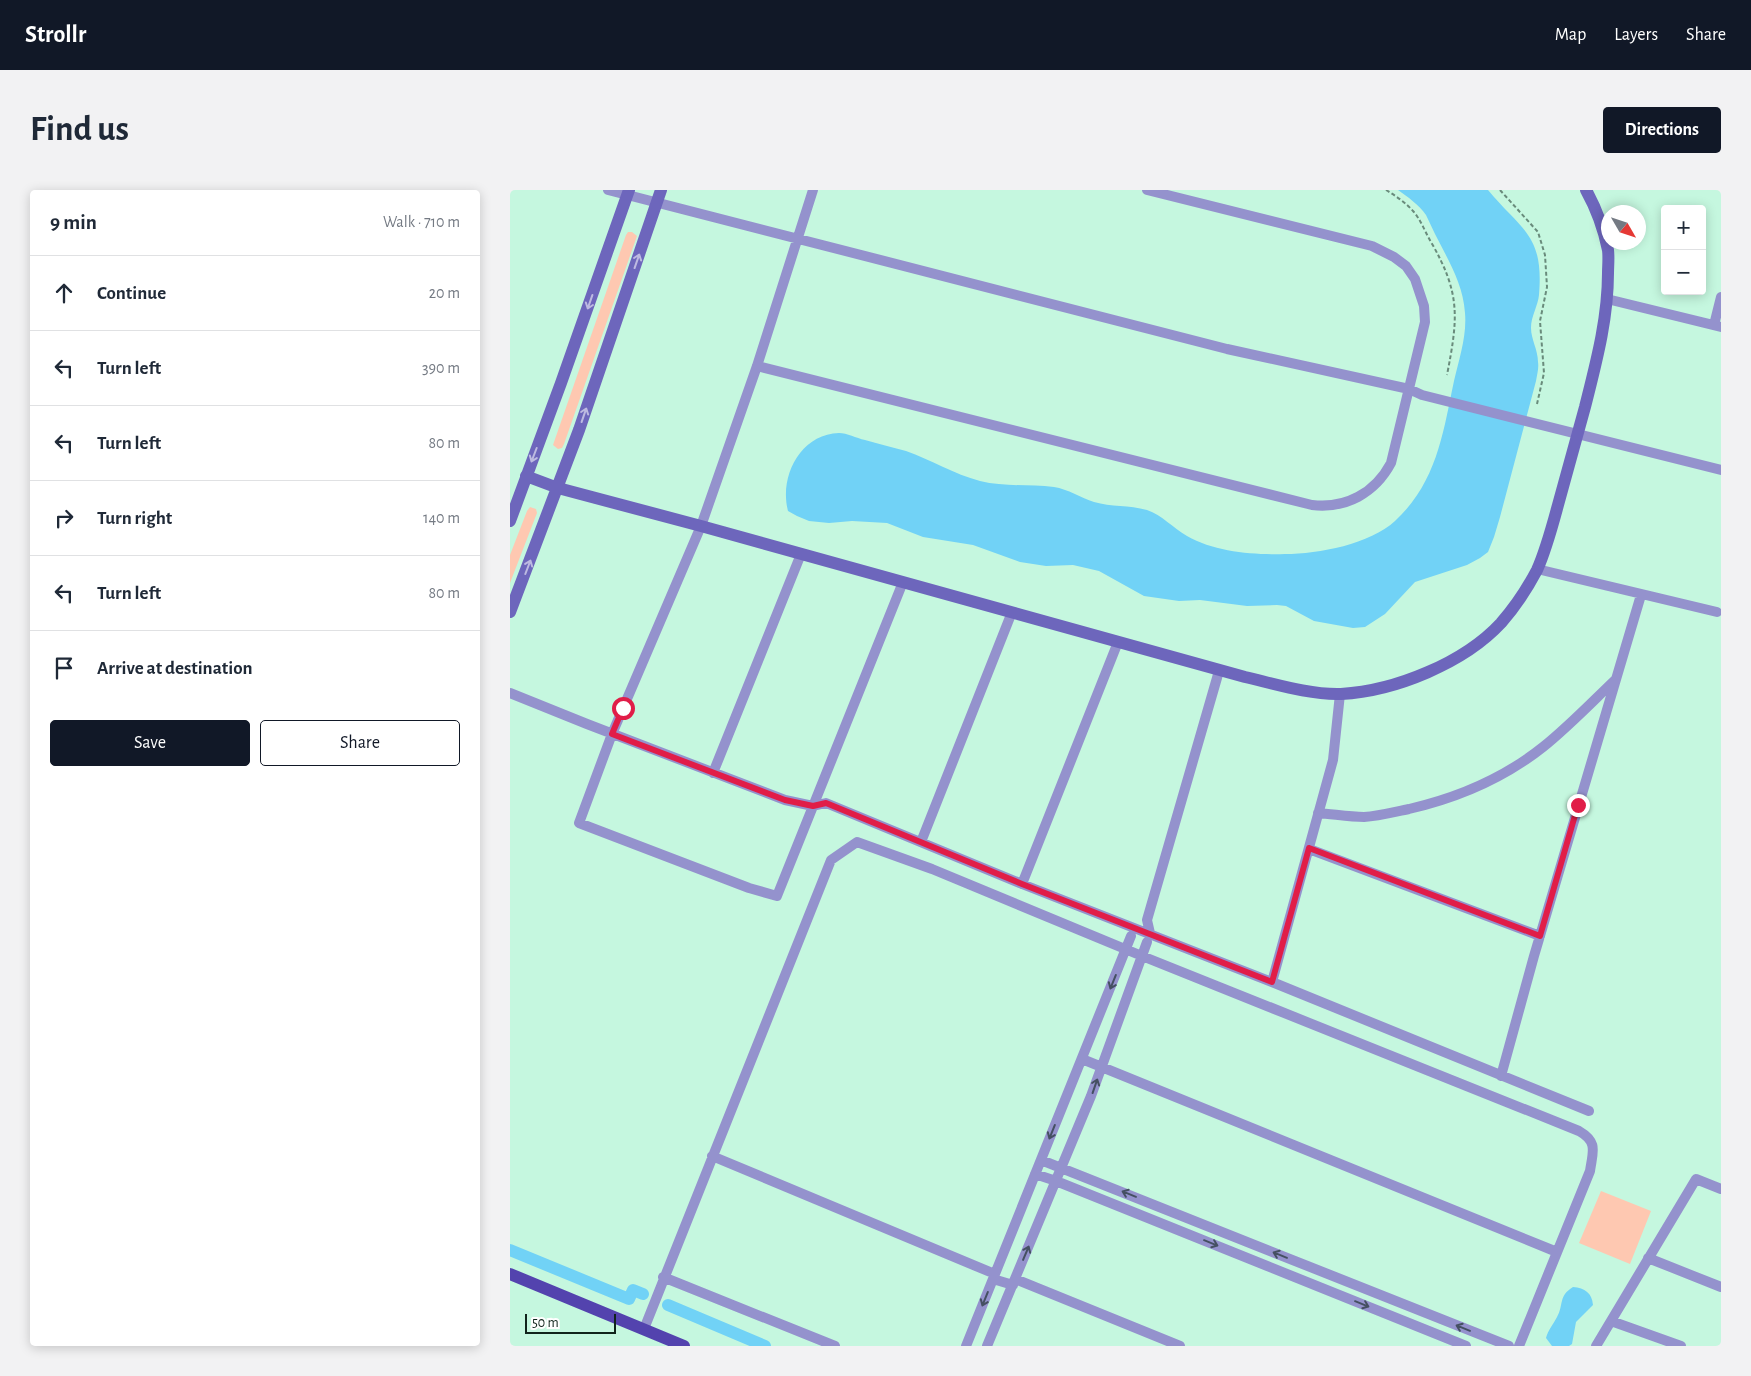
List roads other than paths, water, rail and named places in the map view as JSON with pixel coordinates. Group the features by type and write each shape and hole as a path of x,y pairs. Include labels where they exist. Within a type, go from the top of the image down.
{"main road":[{"path":"510,1274 684,1346"}],"street":[{"path":"608,190 659,196 717,219 798,238 1227,349 1409,389 1422,395 1721,470"},
{"path":"813,190 702,526 612,734 579,823 749,888 776,896 903,582"},
{"path":"756,366 1302,502 1323,506 1343,504 1361,496 1386,473 1394,450 1425,322 1424,306 1415,279 1400,261 1372,246 1147,190"},
{"path":"526,476 558,488 702,526 1219,671 1318,692 1340,694 1369,691 1418,676 1472,647 1500,624 1514,608 1537,569 1578,434 1601,341 1607,299 1608,251 1594,205 1586,190"},
{"path":"510,521 561,384 628,192"},
{"path":"510,612 558,488 659,196"},
{"path":"1607,299 1718,326 1721,297"},
{"path":"713,773 801,554"},
{"path":"1537,569 1717,612"},
{"path":"1501,1076 1540,936 1641,594"},
{"path":"921,842 1012,612"},
{"path":"1022,884 1118,642"},
{"path":"987,1346 1101,1068 1149,938 1147,920 1219,671"},
{"path":"1318,813 1364,817 1382,814 1433,803 1484,784 1527,759 1543,747 1616,679"},
{"path":"510,693 785,800 813,806 826,803 1133,932 1272,982 1589,1111"},
{"path":"1272,982 1333,760 1340,694"},
{"path":"644,1329 663,1277 831,860 857,842 932,869 1588,1136 1593,1143 1590,1171 1519,1346"},
{"path":"1309,848 1540,936"},
{"path":"966,1346 1133,932 1147,920"},
{"path":"1082,1059 1557,1252"},
{"path":"712,1156 994,1276 1180,1346"},
{"path":"1041,1160 1509,1346"},
{"path":"1035,1174 1466,1346"},
{"path":"1596,1346 1696,1179 1721,1189"},
{"path":"1185,1233 1191,1219"},
{"path":"1648,1258 1721,1287"},
{"path":"1293,1276 1298,1262"},
{"path":"663,1277 835,1346"},
{"path":"1404,1321 1409,1306"},
{"path":"1611,1321 1681,1346"}],"water":[{"path":"1398,190 1488,190 1528,235 1538,259 1540,275 1539,295 1531,328 1538,358 1538,369 1500,517 1488,552 1467,565 1415,582 1385,614 1365,627 1353,628 1314,621 1286,606 1247,606 1200,600 1179,601 1144,596 1099,571 1073,565 1046,566 1020,562 973,545 923,537 887,523 809,521 788,511 786,498 790,472 803,449 825,435 839,433 906,451 961,475 980,481 998,484 1054,487 1094,502 1147,510 1158,515 1187,536 1222,549 1260,554 1298,554 1328,550 1372,536 1395,521 1409,506 1429,473 1442,438 1465,330 1464,302 1450,263 1426,215"},
{"path":"1573,1287 1587,1292 1591,1297 1593,1305 1576,1322 1572,1344 1569,1346 1552,1346 1546,1338 1547,1335 1559,1313 1563,1297"}],"waterway":[{"path":"510,1250 629,1299 633,1290 643,1294"},
{"path":"668,1305 765,1346"}]}
